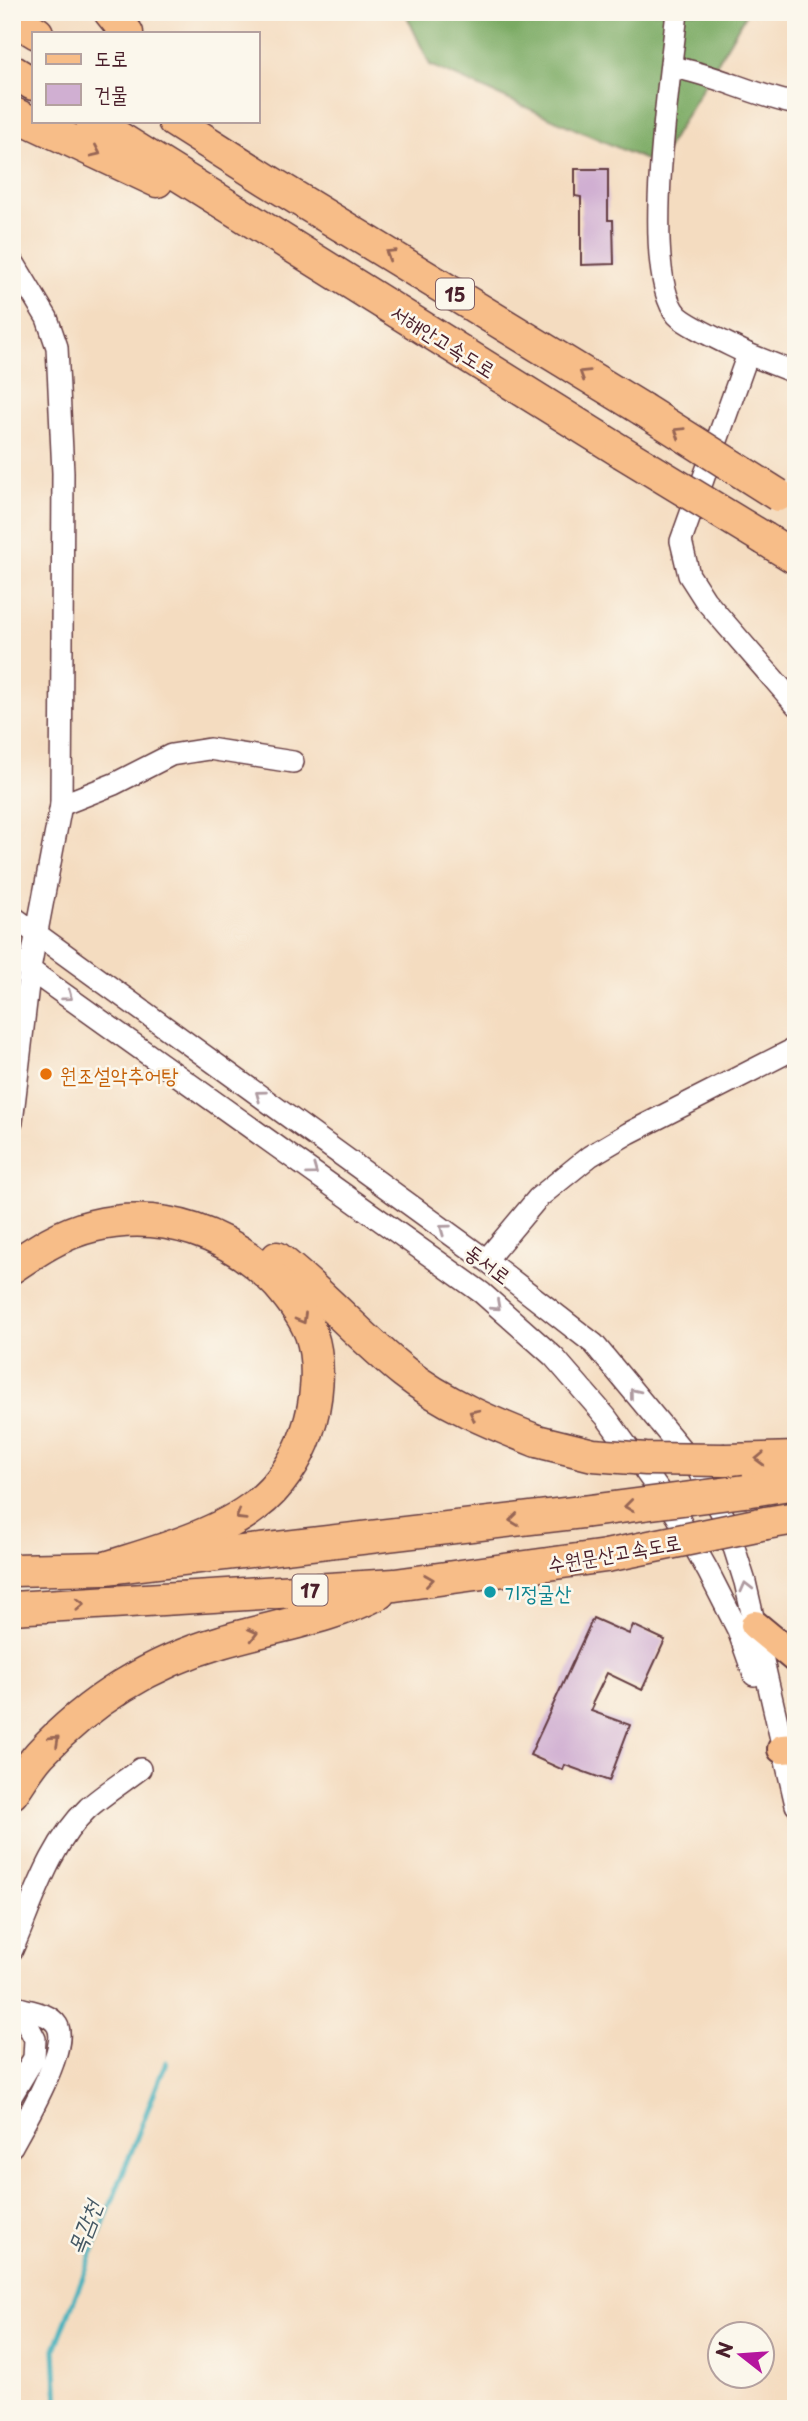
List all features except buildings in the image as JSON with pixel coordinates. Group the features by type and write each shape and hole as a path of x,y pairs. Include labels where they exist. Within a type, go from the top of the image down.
{"highway":[{"path":"110,12 126,32"},
{"path":"12,18 35,32"},
{"path":"12,71 32,83"},
{"path":"12,113 285,241"},
{"name":"서해안고속도로","path":"95,122 796,558"},
{"name":"15","path":"176,122 787,500"},
{"path":"211,122 267,180"},
{"path":"12,1245 46,1225 74,1214 124,1204 169,1206 212,1219 261,1246 285,1264 404,1373 429,1390 496,1425 537,1441 593,1455 646,1459 796,1458"},
{"path":"12,1267 38,1249 90,1227 140,1220 172,1224 216,1238 258,1264 290,1297 311,1334 318,1378 313,1416 301,1450 276,1485 258,1504 236,1519 106,1568"},
{"name":"수원문산고속도로","path":"12,1570 106,1568 582,1512 796,1483"},
{"name":"수원문산고속도로","path":"12,1608 395,1585 606,1556 781,1520"},
{"path":"12,1793 39,1755 98,1700 160,1665 219,1642 309,1621 355,1605 395,1585"}],"main road":[{"path":"755,1625 796,1660"}],"street":[{"path":"677,12 657,211 659,251 667,296 678,316 748,354 796,373"},
{"path":"672,67 687,69 766,98 796,104"},
{"path":"12,261 47,318 57,348 63,473 61,805 38,934 21,962 12,1122"},
{"path":"748,354 681,541 689,575 705,600 796,705"},
{"path":"61,805 114,784 171,755 209,748 293,762"},
{"name":"동서로","path":"12,916 486,1260 594,1344 697,1468 725,1519 745,1583 789,1749 796,1805"},
{"name":"동서로","path":"21,962 482,1293 554,1357 607,1417 677,1516 738,1630 789,1749"},
{"path":"486,1260 538,1198 590,1156 629,1133 796,1048"},
{"path":"12,1951 51,1860 65,1837 88,1808 140,1769"},
{"path":"12,2095 34,2058 35,2039 16,2007"},
{"path":"12,2146 52,2067 61,2039 57,2025 48,2017 16,2007"}],"green space":[{"path":"405,12 747,12 657,165 430,65"}],"waterway":[{"name":"목감천","path":"58,2409 55,2349 166,2062"}],"place":[{"name":"원조설악추어탕","path":"46,1074"},
{"name":"기정굴산","path":"490,1592"}]}
